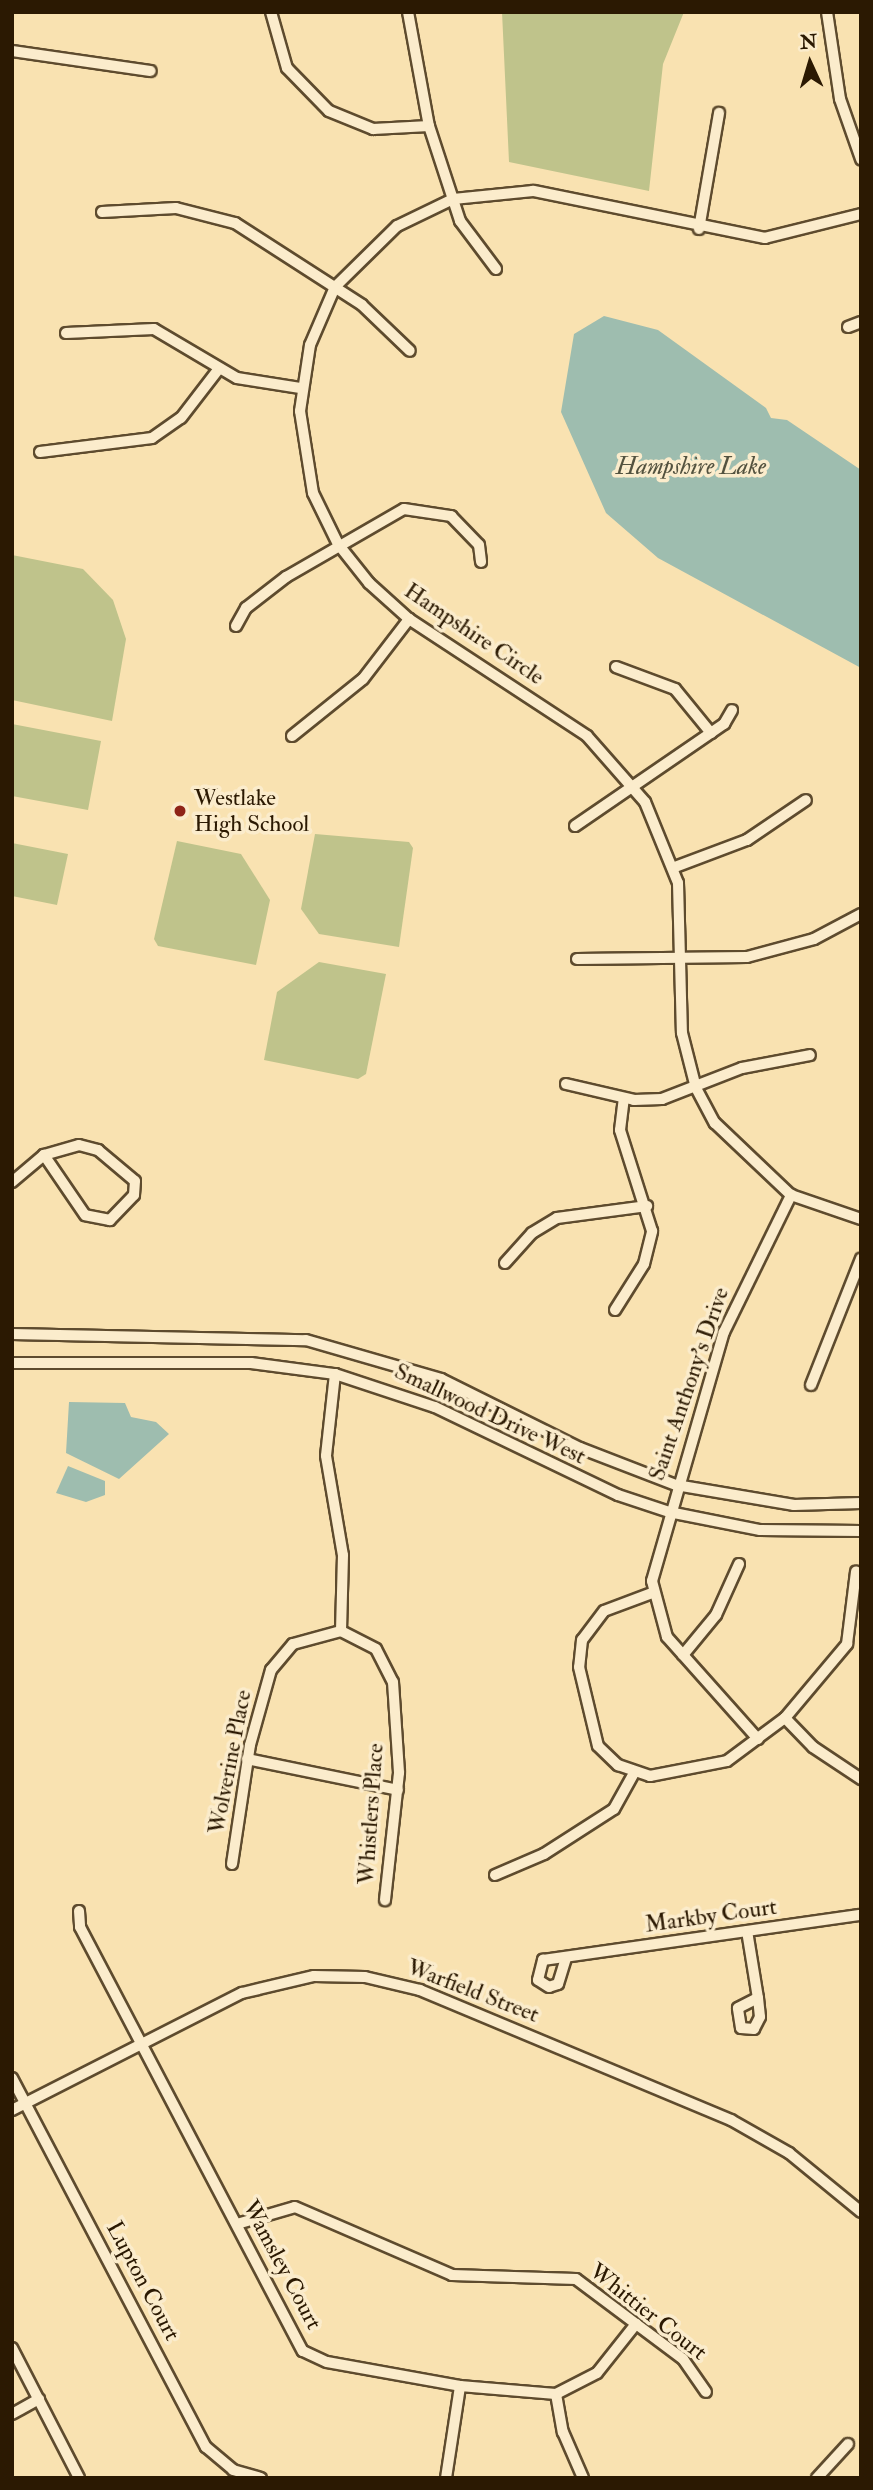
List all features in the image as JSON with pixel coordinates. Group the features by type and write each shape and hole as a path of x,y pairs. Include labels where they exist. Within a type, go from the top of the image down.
{"street":[{"path":"271,12 287,68 329,111 373,129 429,126"},
{"path":"408,12 429,126 453,199 465,234 496,269"},
{"path":"827,12 840,99 861,159"},
{"path":"12,51 151,71"},
{"path":"699,229 719,113"},
{"name":"Hampshire Circle","path":"861,214 784,237 699,229 533,191 453,199 397,226 335,286 314,331 300,388 309,481 338,544 409,619 587,736 634,786 675,867 682,956 682,1032 696,1088 736,1149 791,1195 861,1219"},
{"path":"102,212 176,208 226,219 335,286 410,351"},
{"path":"848,327 861,322"},
{"path":"66,333 166,332 218,370 254,384 300,388"},
{"path":"40,452 152,438 181,418 218,370"},
{"path":"236,625 258,598 338,544 391,513 429,508 459,523 479,545 481,562"},
{"path":"292,736 363,679 409,619"},
{"path":"616,667 675,689 711,733"},
{"path":"575,827 711,733 732,710"},
{"path":"675,867 747,840 806,800"},
{"path":"577,959 769,953 814,939 861,914"},
{"path":"566,1084 624,1098 662,1099 742,1068 810,1055"},
{"path":"615,1310 648,1254 647,1206 620,1130 624,1098"},
{"path":"12,1182 44,1155 71,1145 93,1147 132,1177 134,1195 110,1220 89,1218 44,1155"},
{"name":"Saint Anthony's Drive","path":"652,1593 668,1512 724,1332 791,1195"},
{"path":"505,1263 532,1233 557,1217 647,1206"},
{"path":"811,1385 861,1259"},
{"name":"Smallwood Drive West","path":"12,1334 265,1337 341,1347 441,1379 592,1453 676,1485 784,1504 861,1503"},
{"name":"Smallwood Drive West","path":"12,1363 251,1363 335,1374 435,1407 605,1489 668,1512 760,1530 861,1531"},
{"path":"335,1374 326,1456 343,1555 341,1631"},
{"path":"683,1655 716,1615 739,1563"},
{"path":"758,1739 683,1655 661,1626 652,1593 604,1611 586,1633 580,1655 598,1746 635,1773 714,1766 758,1739 786,1718 848,1644 856,1572"},
{"name":"Wolverine Place","path":"232,1864 247,1759 280,1654 310,1636 341,1631"},
{"name":"Whistlers Place","path":"341,1631 376,1649 389,1672 398,1790 385,1900"},
{"path":"786,1718 813,1747 861,1779"},
{"path":"247,1759 398,1790"},
{"path":"495,1875 544,1854 614,1809 635,1773"},
{"name":"Wamsley Court","path":"79,1911 80,1927 303,2351 327,2362 460,2386 555,2394"},
{"path":"860,1915 861,1923"},
{"name":"Markby Court","path":"566,1958 860,1915"},
{"path":"747,1931 758,1998"},
{"name":"Warfield Street","path":"12,2110 142,2042 268,1984 314,1976 392,1982 731,2120 789,2153 861,2212"},
{"name":"Lupton Court","path":"12,2078 206,2447 231,2469 261,2478"},
{"name":"Whittier Court","path":"237,2224 295,2207 315,2211 363,2240 452,2275 576,2279 684,2359 706,2392"},
{"path":"583,2478 555,2394 597,2373 636,2325"},
{"path":"12,2348 79,2478"},
{"path":"446,2478 460,2386"},
{"path":"12,2414 39,2399"},
{"path":"817,2478 848,2444"}],"green space":[{"path":"502,12 684,12 663,64 649,191 509,162"},
{"path":"12,555 83,569 113,600 126,639 112,721 12,700"},
{"path":"12,724 101,741 88,810 12,796"},
{"path":"315,834 409,842 413,848 399,947 319,934 301,909"},
{"path":"177,841 241,854 270,900 256,965 158,946 154,939"},
{"path":"12,843 68,854 57,905 12,896"},
{"path":"319,962 386,974 366,1074 358,1079 264,1060 277,992"}],"water":[{"name":"Hampshire Lake","path":"604,316 658,330 766,408 771,418 787,420 861,470 861,668 658,558 606,513 561,412 574,334"},
{"path":"69,1402 125,1403 131,1417 156,1422 169,1434 119,1479 66,1453"},
{"path":"68,1466 105,1481 105,1495 86,1502 56,1493"}],"place":[{"name":"Westlake High School","path":"180,811"}]}
